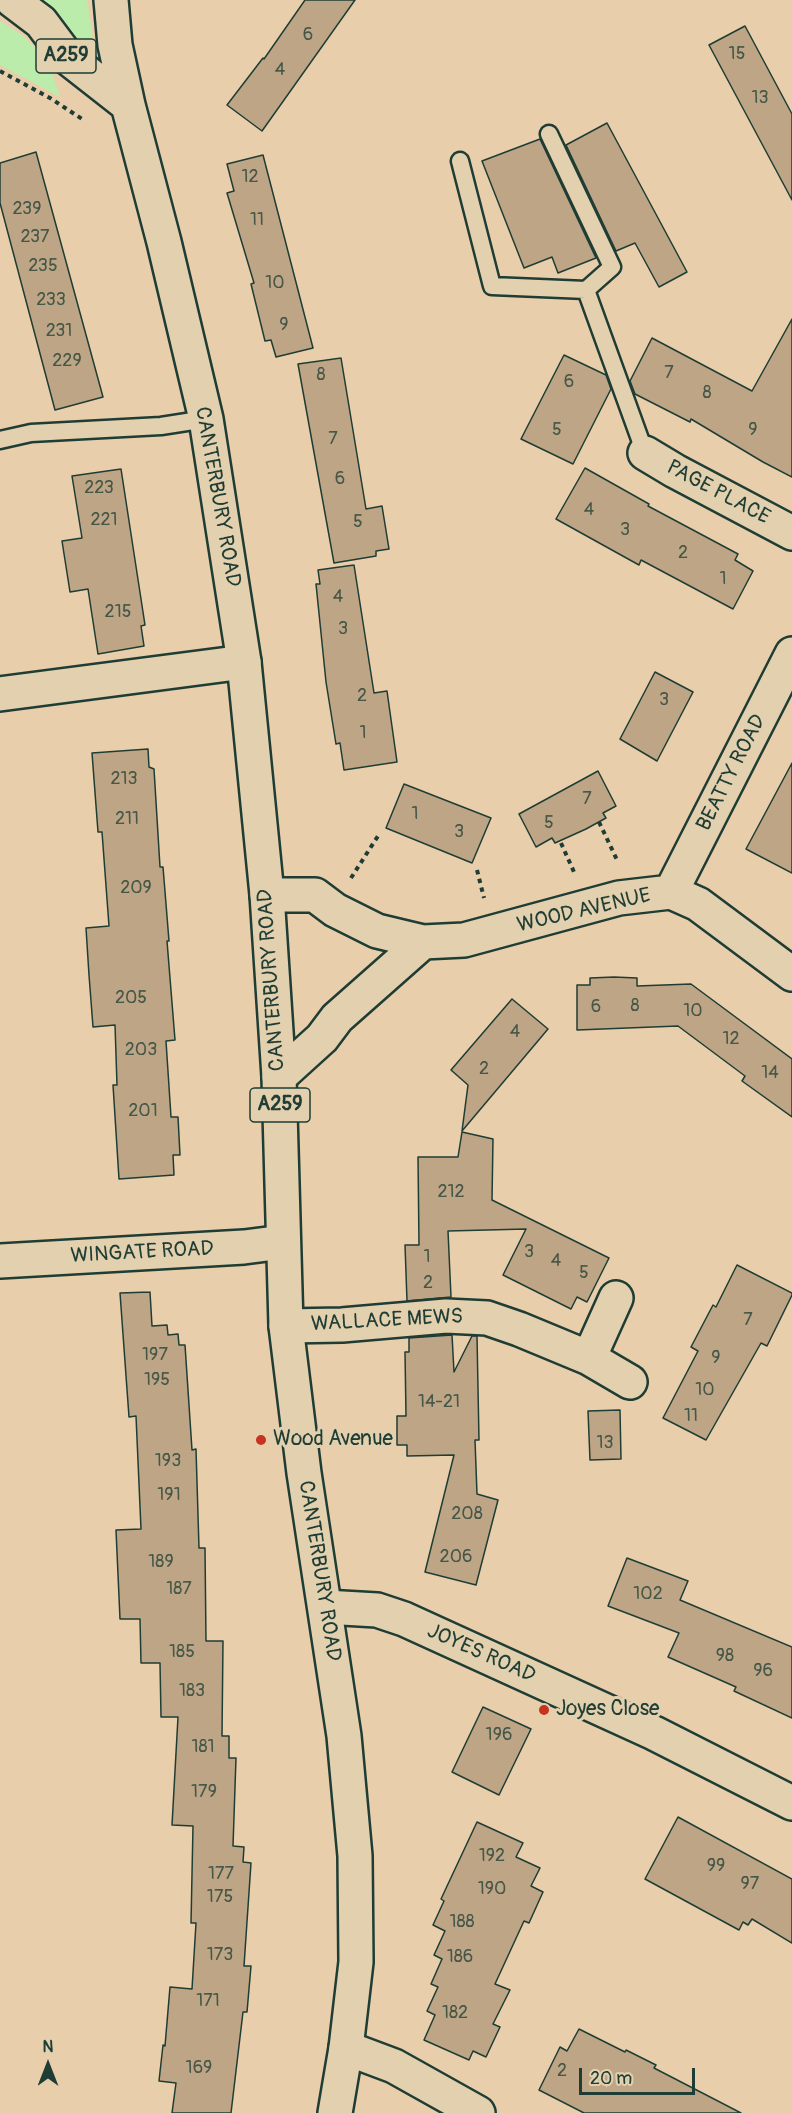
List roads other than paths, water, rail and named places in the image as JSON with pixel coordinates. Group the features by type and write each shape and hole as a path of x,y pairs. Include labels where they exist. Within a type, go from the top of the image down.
{"main road":[{"name":"A259","path":"12,0 41,22 68,58 128,105"},
{"name":"CANTERBURY ROAD","path":"111,0 115,45 128,105 164,242 206,419 244,662 267,896 279,1077 286,1326 303,1473 344,1736 355,1856 356,1962 346,2048 335,2113"},
{"name":"PAGE PLACE","path":"645,453 792,533"},
{"name":"BEATTY ROAD","path":"671,892 792,654"},
{"path":"0,694 244,662"},
{"name":"WOOD AVENUE","path":"267,896 315,895 335,910 377,931 423,942 464,940 619,898 671,892 698,904 792,974"},
{"path":"279,1077 322,1038 337,1018 423,942"},
{"name":"WINGATE ROAD","path":"0,1261 244,1247 283,1242"},
{"path":"589,1358 616,1298"},
{"name":"WALLACE MEWS","path":"286,1326 446,1316 487,1318 589,1358 630,1382"},
{"name":"JOYES ROAD","path":"325,1607 377,1610 404,1619 654,1733 792,1803"},
{"path":"346,2048 394,2066 478,2113"}],"lane":[{"path":"459,161 492,286 586,290 612,267 549,134"},
{"path":"586,290 645,453"},
{"path":"0,440 31,434 161,426 206,419"}],"place":[{"name":"Wood Avenue","path":"261,1440"},
{"name":"Joyes Close","path":"544,1710"}]}
